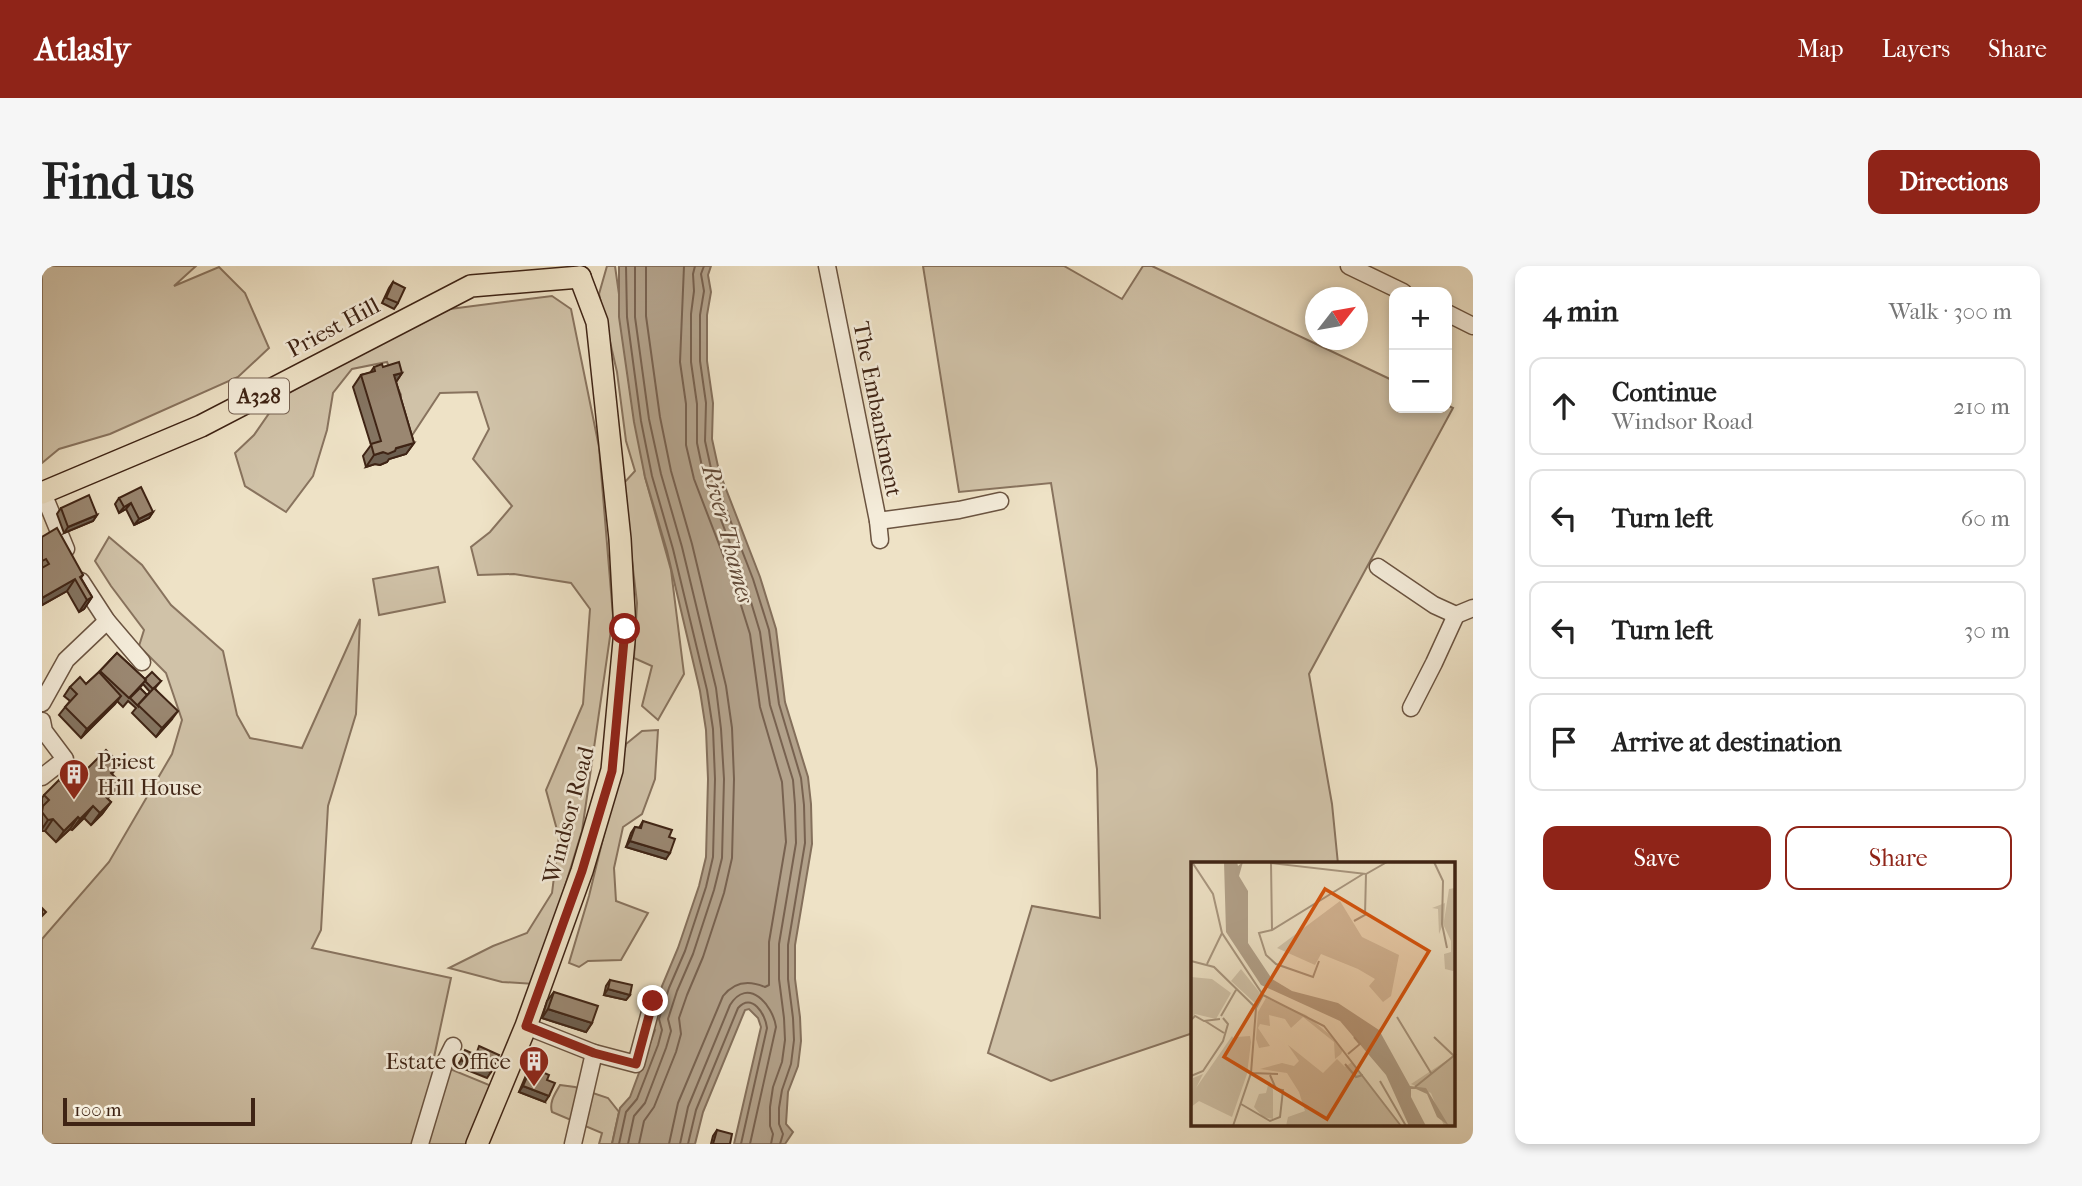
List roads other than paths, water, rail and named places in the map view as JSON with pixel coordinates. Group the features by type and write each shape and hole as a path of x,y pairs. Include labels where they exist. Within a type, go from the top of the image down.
{"main road":[{"name":"Priest Hill","path":"42,493 201,426 470,276 583,271"},
{"name":"Windsor Road","path":"477,1144 526,1026 582,871 612,771 625,629 615,486 597,322 583,271"}],"street":[{"name":"The Embankment","path":"827,266 878,521 959,510 1000,501"},
{"path":"1349,266 1393,287"},
{"path":"1452,316 1473,326"},
{"path":"42,493 76,573 107,621 142,662"},
{"path":"878,521 880,540"},
{"path":"1378,567 1434,605 1456,615"},
{"path":"1411,708 1456,615 1473,608"},
{"path":"42,703 66,660 107,621"},
{"path":"42,721 44,731 65,759 42,777"},
{"path":"526,1026 594,1053 636,1064 653,1001"},
{"path":"420,1144 444,1064 453,1046"},
{"path":"573,1144 594,1053"}],"water":[{"name":"River Thames","path":"619,266 711,266 708,275 711,292 707,315 707,361 713,403 712,439 719,471 760,577 776,629 785,702 808,777 812,844 795,945 795,979 801,1041 798,1066 788,1092 786,1124 793,1132 785,1144 734,1144 761,1027 758,1018 749,1009 745,1010 703,1112 695,1144 612,1144 620,1108 630,1097 655,1030 651,1026 662,986 699,886 706,857 708,779 706,730 700,691 667,551 645,477 634,422 619,317"}],"place":[{"name":"Priest Hill House","path":"74,801"},
{"name":"Estate Office","path":"534,1088"}]}
